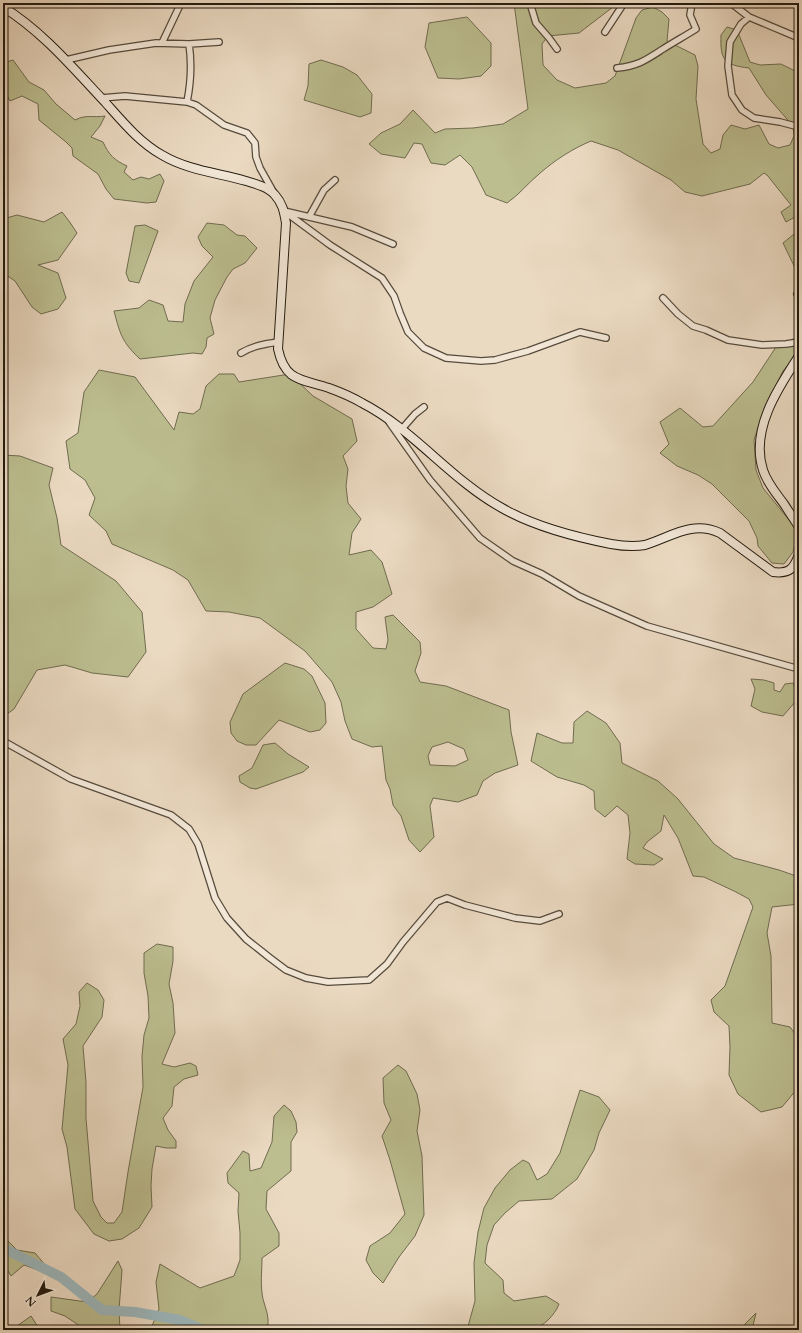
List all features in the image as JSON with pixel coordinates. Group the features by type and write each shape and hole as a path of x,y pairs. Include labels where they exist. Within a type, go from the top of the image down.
{"main road":[{"path":"3,7 41,36 150,148 164,157 182,164 262,186 275,195 283,207 286,223 278,342 280,360 290,374 296,378 329,388 362,402 384,415 453,474 502,508 554,530 612,544 631,546 644,545 666,536 687,530 698,528 711,529 720,533 772,572 783,573 789,570 795,564 799,554"},
{"path":"799,356 772,401 766,416 759,452 762,470 770,486 799,527"}],"street":[{"path":"162,43 181,3"},
{"path":"530,3 536,23 556,49"},
{"path":"604,32 624,3"},
{"path":"617,68 646,61 664,48 696,29 690,15 692,3"},
{"path":"731,3 749,17 799,38"},
{"path":"749,17 741,24 730,42 728,66 732,95 742,110 754,118 799,127"},
{"path":"66,60 109,50 162,43 189,44 219,42"},
{"path":"187,102 191,82 191,58 189,44"},
{"path":"101,98 124,96 187,102 196,105 224,125 247,133 255,143 256,157 260,168 275,195"},
{"path":"309,217 324,190 335,180"},
{"path":"284,211 352,227 393,244"},
{"path":"284,211 330,245 382,278 394,296 408,332 424,348 446,358 481,361 495,360 580,332 606,338"},
{"path":"663,298 678,314 693,326 728,340 762,345 799,342"},
{"path":"241,353 251,347 278,342"},
{"path":"401,430 415,414 424,407"},
{"path":"384,415 430,480 480,538 513,561 542,574 579,596 647,626 799,669"},
{"path":"3,741 71,779 171,815 189,829 198,844 215,898 227,918 246,939 270,958 286,970 306,978 328,982 369,980 387,964 403,942 437,902 447,898 465,905 515,918 540,921 559,914"}],"green space":[{"path":"514,3 616,3 613,7 579,33 548,36 542,44 543,65 557,80 575,88 606,83 615,76 636,18 642,10 653,7 662,12 669,19 667,41 695,55 698,66 696,99 703,144 711,153 720,149 723,135 731,125 745,129 759,125 769,144 778,148 790,145 794,136 793,126 766,95 749,68 734,65 725,60 721,50 721,35 727,27 737,30 750,62 760,65 781,64 799,73 799,222 795,217 786,222 781,212 791,205 764,173 750,184 702,196 685,192 671,180 618,150 591,141 570,151 551,164 507,203 486,195 472,167 460,155 445,165 431,163 422,144 414,143 405,158 381,154 369,144 381,133 400,124 413,110 435,133 445,129 473,128 503,124 528,109"},
{"path":"467,17 491,43 491,66 481,76 459,79 438,78 425,47 429,23"},
{"path":"13,60 29,82 44,90 56,104 75,120 86,117 105,116 100,126 91,137 103,142 112,157 127,166 124,172 133,180 141,177 149,179 160,174 164,181 156,202 147,203 114,199 106,189 98,174 73,156 72,148 39,120 38,104 22,96 10,101 3,88 3,63"},
{"path":"321,60 343,67 357,75 372,94 371,113 360,117 304,100 308,86 309,64"},
{"path":"62,212 77,233 58,260 38,265 58,273 66,298 58,309 41,314 32,307 15,281 3,273 3,219 17,215 44,222"},
{"path":"207,223 224,225 237,235 245,236 257,248 245,263 233,269 215,300 210,318 214,334 207,338 206,347 202,354 193,353 140,359 129,348 122,337 114,311 139,308 149,300 163,305 168,321 183,322 185,304 194,281 213,257 202,246 198,237"},
{"path":"145,225 158,231 139,283 129,281 126,273 135,226"},
{"path":"799,230 799,276 783,243"},
{"path":"793,339 799,341 799,352 783,371 763,412 754,440 756,470 763,488 798,531 793,552 784,564 772,563 758,546 757,538 749,521 712,484 698,475 677,466 660,453 669,444 660,422 680,408 703,427 713,426 753,382 776,347"},
{"path":"99,370 135,377 174,430 179,412 193,414 200,409 206,386 219,374 234,374 239,382 290,374 313,396 352,419 357,441 343,456 348,469 346,486 348,503 361,519 352,533 349,555 371,550 382,562 392,594 373,607 356,612 356,629 373,648 386,649 388,640 385,617 393,615 420,642 421,653 415,671 420,682 446,686 509,710 511,732 518,765 495,773 483,781 477,795 458,802 433,798 430,806 434,837 420,852 409,840 401,816 393,805 390,789 386,780 382,746 372,747 352,739 345,721 341,702 332,682 305,651 260,618 229,612 206,611 188,580 173,570 112,544 106,531 89,515 95,498 85,480 70,469 66,441 78,433 84,392","holes":["448,742 464,749 468,760 455,766 430,765 428,756 432,747"]},
{"path":"3,455 20,456 53,468 49,485 57,518 61,545 116,581 142,612 146,652 128,677 92,673 65,665 37,670 14,709 3,717"},
{"path":"285,663 304,669 312,676 325,703 326,723 320,730 310,732 279,720 256,745 246,745 237,741 231,733 230,722 243,694"},
{"path":"751,679 764,680 774,683 774,690 780,692 785,684 793,683 796,701 783,716 762,712 751,706 755,689"},
{"path":"587,711 606,723 620,743 622,763 658,781 678,799 714,844 734,858 799,877 799,904 772,907 767,933 771,956 772,1023 790,1027 799,1039 799,1082 797,1089 782,1107 761,1112 738,1094 729,1075 729,1026 714,1012 711,1000 725,986 753,907 749,899 704,877 693,876 678,838 664,815 661,831 647,842 643,848 663,859 654,865 635,864 627,859 630,833 628,815 617,806 605,817 595,809 594,791 584,785 557,777 531,761 537,733 562,743 573,743 574,722"},
{"path":"275,743 288,754 309,767 303,772 256,789 250,788 240,782 239,776 252,768 263,745"},
{"path":"157,944 173,947 173,961 169,984 173,1003 175,1033 162,1064 174,1067 190,1063 196,1066 198,1075 184,1079 174,1087 172,1106 163,1118 168,1130 176,1141 176,1148 156,1146 152,1169 152,1207 139,1228 122,1239 109,1241 94,1234 75,1209 67,1147 62,1129 68,1065 63,1039 76,1024 80,1006 79,992 87,983 98,990 104,1000 102,1017 83,1046 86,1082 86,1118 93,1201 101,1217 107,1223 114,1223 122,1212 143,1087 142,1056 144,1035 149,1018 148,996 144,973 144,953"},
{"path":"398,1065 406,1071 417,1094 420,1110 417,1131 422,1156 424,1215 415,1236 399,1257 383,1283 373,1273 366,1260 370,1246 390,1233 405,1214 382,1136 391,1120 384,1103 383,1078"},
{"path":"580,1090 599,1097 610,1110 599,1133 594,1150 577,1179 552,1199 519,1201 505,1213 494,1225 487,1245 485,1263 503,1280 504,1293 514,1301 546,1296 559,1304 552,1316 540,1326 531,1330 467,1330 475,1301 474,1263 478,1232 484,1208 495,1188 510,1170 523,1160 529,1163 537,1180 547,1174 560,1153"},
{"path":"284,1105 291,1111 296,1122 297,1132 291,1142 291,1171 267,1191 266,1209 279,1233 279,1246 262,1258 261,1278 263,1299 268,1318 267,1330 144,1330 152,1326 159,1309 156,1282 160,1264 200,1288 234,1276 240,1260 238,1211 239,1193 228,1183 227,1173 243,1151 249,1154 250,1171 261,1168 272,1142 274,1116"},
{"path":"3,1236 17,1250 35,1253 46,1266 46,1271 24,1265 11,1276 3,1263"},
{"path":"118,1261 122,1270 119,1310 120,1330 86,1330 65,1316 51,1311 51,1297 87,1302 97,1294"},
{"path":"756,1313 752,1330 742,1330 745,1324"},
{"path":"31,1316 40,1330 14,1330 17,1326"}],"waterway":[{"path":"3,1248 61,1277 102,1310 135,1312 180,1320 204,1330"}]}
